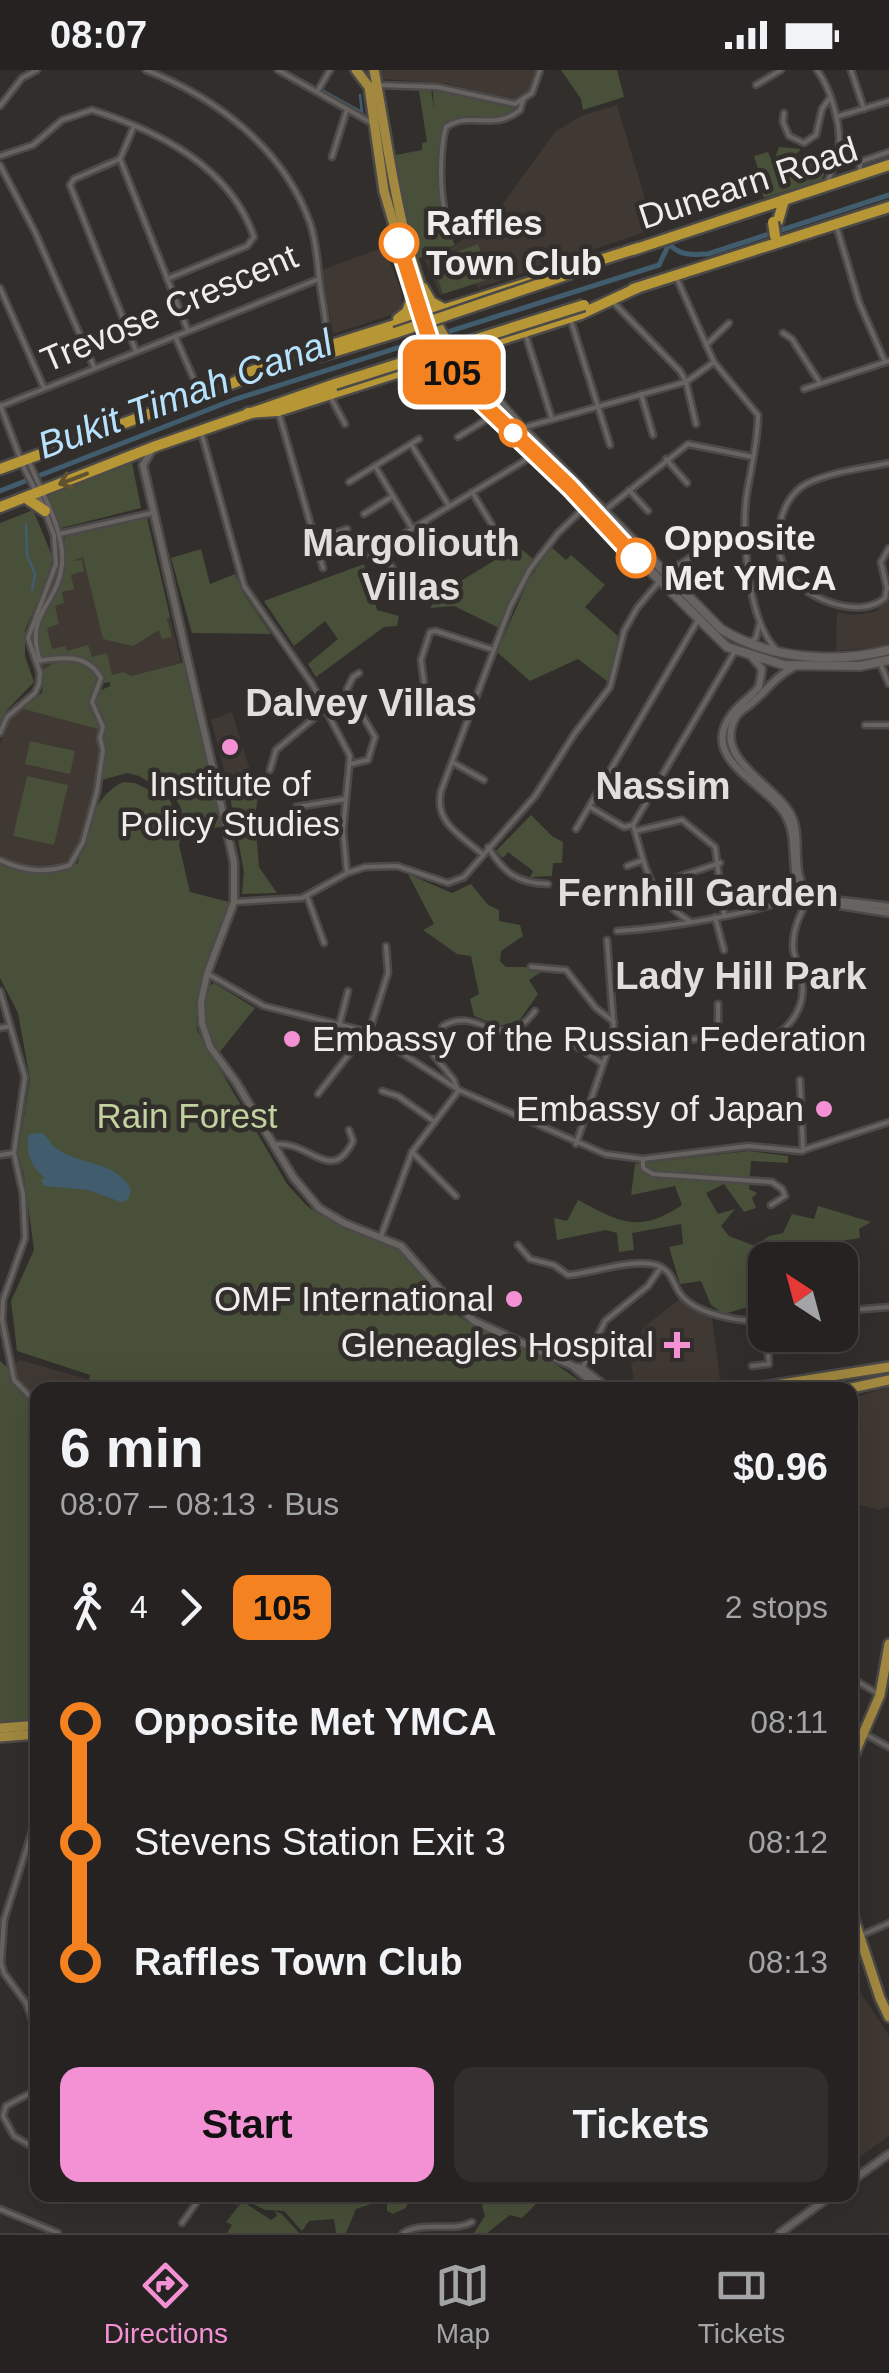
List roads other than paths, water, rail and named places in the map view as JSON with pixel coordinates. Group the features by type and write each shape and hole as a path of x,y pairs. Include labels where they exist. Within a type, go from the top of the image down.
{"highway":[{"name":"Dunearn Road","path":"0,468 326,347 572,274 638,248 889,165"},
{"path":"775,222 784,200"},
{"path":"248,413 278,411 332,389 889,206"},
{"path":"762,207 775,222 779,235"},
{"path":"779,235 794,239"},
{"path":"766,248 779,235"},
{"path":"326,347 638,248"},
{"path":"0,507 248,413 474,349 570,318 637,288"},
{"path":"380,330 407,312 418,292 445,309"},
{"path":"466,368 474,349"},
{"path":"419,365 454,376"},
{"path":"35,491 45,511"}],"main road":[{"path":"356,70 373,86"},
{"path":"365,70 373,86 418,292"},
{"path":"374,70 375,124 384,191 425,314 424,329 432,348 454,376 534,455 591,505 605,510 721,629 746,644 782,654 858,656 889,650"},
{"path":"425,314 466,368 602,521 698,620 735,650 800,666 885,662"},
{"path":"813,1382 889,1367"},
{"path":"858,1387 889,1380"},
{"path":"858,1748 886,1676 889,1644"},
{"path":"0,1728 30,1726"},
{"path":"0,1737 30,1735"},
{"path":"858,1934 888,2016"}],"street":[{"path":"0,106 22,78 37,70"},
{"name":"Trevose Crescent","path":"0,406 319,279 310,224 272,157 212,102 146,70"},
{"path":"317,92 330,70"},
{"path":"373,86 435,86 508,104 532,94 540,70"},
{"path":"756,85 781,70"},
{"path":"817,70 828,88 839,146 826,186"},
{"path":"851,70 864,109"},
{"path":"281,71 375,124"},
{"path":"784,114 789,136 804,143 816,135 822,108 830,99"},
{"path":"456,233 446,222 442,183 446,127 462,120 502,121 520,110 523,100"},
{"path":"836,117 889,101"},
{"path":"332,156 348,109"},
{"path":"0,156 33,145 57,123 88,111 134,126 186,152 223,184 254,236 250,244 167,279"},
{"path":"134,126 120,159 74,179 70,186 136,350"},
{"path":"862,175 860,162 889,152"},
{"path":"120,159 188,330"},
{"path":"0,166 94,368"},
{"path":"804,389 887,361 859,302 836,224"},
{"path":"676,276 714,362 758,415 745,535 759,624 782,654"},
{"path":"319,279 326,347"},
{"path":"0,288 44,388"},
{"path":"612,302 686,382 696,424"},
{"path":"570,318 610,445"},
{"path":"706,344 730,323"},
{"path":"525,332 552,419"},
{"path":"783,333 792,339 820,384"},
{"path":"175,336 200,392"},
{"path":"522,428 686,382 714,362"},
{"path":"332,389 346,424"},
{"path":"641,394 653,436"},
{"path":"0,406 56,535"},
{"path":"278,411 323,568"},
{"path":"458,438 494,414"},
{"path":"200,430 244,586 326,708 347,748 351,764 343,831 346,873"},
{"path":"349,482 420,439"},
{"path":"411,444 449,506"},
{"path":"602,521 605,510 690,444 754,457"},
{"path":"154,447 143,464 152,513 222,799 236,877 234,902 201,1002 205,1035 213,1053 236,1082 293,1177 319,1208 344,1223 401,1246 469,1317 598,1382"},
{"path":"368,555 534,455"},
{"path":"126,458 143,464"},
{"path":"666,459 687,483"},
{"path":"889,463 804,485 787,502 779,534 785,568 796,584 820,598 846,606 864,608 885,598 887,588 881,562 889,548"},
{"path":"374,466 412,528"},
{"path":"629,490 648,511"},
{"path":"472,492 492,525"},
{"path":"364,514 393,496"},
{"path":"482,854 452,829 439,808 441,791 510,608 530,570 558,533 591,505"},
{"path":"0,733 15,707 35,694 40,677 31,638 60,575 56,535 45,511"},
{"path":"56,535 152,513"},
{"path":"424,521 444,553"},
{"path":"314,540 347,529"},
{"path":"234,902 307,896 346,873 365,867 398,866 448,883 464,876 530,804 575,733 601,702 613,680 628,622 665,571 724,535"},
{"path":"380,548 406,590"},
{"path":"576,829 698,620"},
{"path":"746,644 756,638 759,624"},
{"path":"426,698 421,660 430,632 494,650"},
{"path":"691,922 652,888 634,828 735,650"},
{"path":"0,860 32,871 70,866 80,848 97,791 104,728 92,702 100,678 82,660 63,657 38,661"},
{"path":"752,657 762,669 762,680 726,723 724,748 733,767 770,795 785,815 794,851 792,889 786,899"},
{"path":"885,662 889,684"},
{"path":"676,1041 718,1038 728,1044 772,1038 788,1028 800,1006 803,981 793,941 807,894 800,880 792,817 774,791 740,762 732,734 740,712 786,671 800,666"},
{"path":"351,764 368,760 375,737 347,689 360,673"},
{"path":"270,770 276,750 326,708"},
{"path":"865,725 889,725"},
{"path":"452,762 484,780"},
{"path":"296,807 346,800"},
{"path":"590,807 634,828 686,821 716,847 724,914"},
{"path":"488,846 504,869 518,880 548,884"},
{"path":"627,866 642,861"},
{"path":"674,878 720,863"},
{"path":"794,874 807,894 822,902 889,910"},
{"path":"633,893 652,888"},
{"path":"616,931 691,922 807,894 889,910"},
{"path":"307,896 324,943"},
{"path":"802,912 822,902"},
{"path":"716,917 724,950"},
{"path":"576,1144 614,1022 607,940"},
{"path":"318,1094 368,1032 388,973 386,946"},
{"path":"531,967 566,970 596,1008 614,1022"},
{"path":"208,974 264,1006 368,1032 458,1089 606,1154 643,1159 741,1146 804,1151 889,1122"},
{"path":"0,991 25,1077 14,1153 26,1238 3,1300 8,1358 16,1385 30,1398"},
{"path":"339,1026 348,991"},
{"path":"718,1004 718,1038"},
{"path":"458,1089 430,1052 443,1026 462,1019 497,1032 511,1032 535,1012"},
{"path":"0,1028 10,1026"},
{"path":"567,1040 603,1064"},
{"path":"800,1080 804,1151"},
{"path":"381,1236 412,1152 458,1089"},
{"path":"382,1091 398,1096 435,1122"},
{"path":"273,1145 290,1144 323,1160 338,1161 354,1141 348,1130"},
{"path":"412,1152 456,1196"},
{"path":"0,1155 14,1153"},
{"path":"643,1159 643,1168 653,1174 772,1182 785,1196 771,1205"},
{"path":"518,1245 533,1261 554,1266 568,1275 640,1263 661,1267 690,1303 731,1320 748,1320"},
{"path":"579,1370 605,1321 648,1286 661,1267"},
{"path":"858,1310 889,1307"},
{"path":"752,1366 769,1364 768,1353"},
{"path":"0,1357 8,1358"},
{"path":"579,1370 592,1382"},
{"path":"858,1682 880,1695"},
{"path":"865,1734 889,1747"},
{"path":"30,1837 2,1923 2,1969 30,2014"},
{"path":"859,1937 889,1922"},
{"path":"30,2093 6,2106 2,2116 14,2136 30,2145"},
{"path":"858,2176 889,2154"},
{"path":"182,2223 197,2202"},
{"path":"780,2233 822,2202"},
{"path":"0,2209 58,2233"},
{"path":"404,2233 418,2227 458,2230 472,2222"}],"water":[{"path":"43,1133 69,1156 118,1174 131,1190 128,1200 121,1202 88,1190 44,1186 41,1180 45,1178 32,1164 28,1147 29,1134"}],"waterway":[{"path":"287,72 315,87"},
{"path":"322,90 362,112"},
{"path":"360,95 362,113"},
{"name":"Bukit Timah Canal","path":"0,491 233,400 659,265 669,244 682,253 708,254 889,195"},
{"path":"26,525 27,555 35,574 32,590"}],"place":[{"name":"Raffles Town Club","path":"399,243"},
{"name":"Opposite Met YMCA","path":"636,558"},
{"name":"Institute of Policy Studies","path":"230,747"},
{"name":"Embassy of the Russian Federation","path":"292,1039"},
{"name":"Embassy of Japan","path":"824,1109"},
{"name":"OMF International","path":"514,1299"},
{"name":"Gleneagles Hospital","path":"677,1345"}],"district":[{"name":"Margoliouth Villas","path":"411,565"},
{"name":"Dalvey Villas","path":"361,703"},
{"name":"Nassim","path":"663,786"},
{"name":"Fernhill Garden","path":"698,893"},
{"name":"Lady Hill Park","path":"741,976"}],"park label":[{"name":"Rain Forest","path":"187,1116"}]}
